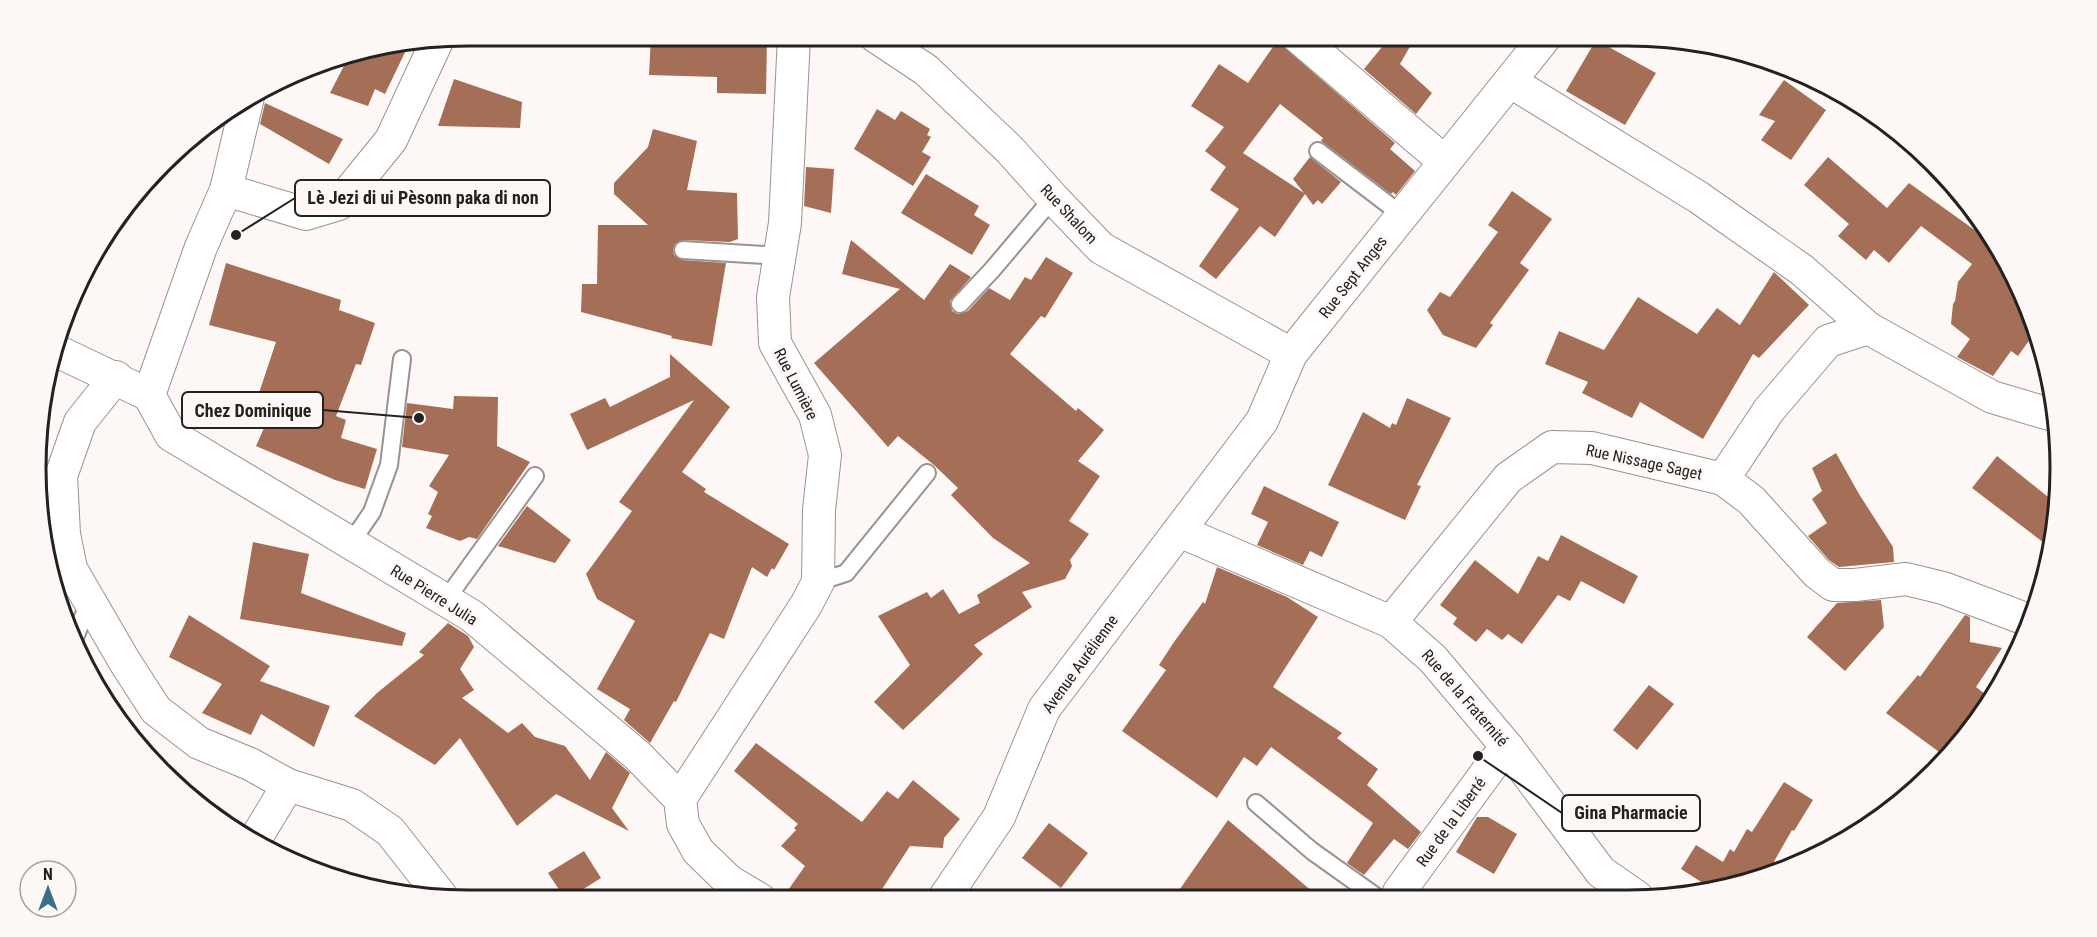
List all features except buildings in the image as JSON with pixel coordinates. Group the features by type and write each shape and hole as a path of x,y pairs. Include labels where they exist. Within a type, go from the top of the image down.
{"street":[{"name":"Rue Lumière","path":"680,799 806,605 818,582 819,510 825,455 815,415 775,343 773,297 785,223 794,46"},
{"name":"Rue Shalom","path":"890,46 926,70 1010,150 1101,248 1292,354"},
{"path":"1309,46 1445,162"},
{"name":"Rue Sept Anges","path":"1179,531 1262,421 1292,354 1539,46"},
{"path":"226,190 306,214 339,204 392,140 434,48"},
{"path":"1512,82 1698,197 1802,270 1868,328 1992,397 2047,413"},
{"path":"63,354 116,377 149,395 201,247 226,190 245,111"},
{"name":"Rue Nissage Saget","path":"1391,622 1508,478 1552,447 1592,448 1722,479 1769,410 1828,341 1868,328"},
{"path":"116,377 80,422 61,476 64,534 71,569 156,710 199,743 250,764 288,785 352,805 390,831 435,889"},
{"name":"Rue Pierre Julia","path":"149,395 171,435 472,616 638,756 680,799"},
{"path":"1722,479 1751,500 1817,573 1833,585 1855,585 1906,579 1942,588 2023,618"},
{"name":"Rue de la Fraternité","path":"1179,531 1391,622 1433,659 1508,748 1601,872 1627,890"},
{"name":"Avenue Aurélienne","path":"950,890 999,817 1044,709 1179,531"},
{"name":"Rue de la Liberté","path":"1400,890 1495,761 1508,748"},
{"path":"258,835 288,785"},
{"path":"680,799 683,824 698,851 729,881 744,890"}],"lane":[{"path":"1318,151 1402,215"},
{"path":"960,304 1053,198"},
{"path":"683,250 780,256"},
{"path":"350,544 372,512 389,465 402,359"},
{"path":"818,582 846,573 927,473"},
{"path":"445,601 535,476"},
{"path":"78,629 89,602"},
{"path":"1256,803 1312,851 1367,890"}],"place":[{"name":"Lè Jezi di ui Pèsonn paka di non","path":"236,235"},
{"name":"Chez Dominique","path":"419,418"},
{"name":"Gina Pharmacie","path":"1478,756"}]}
